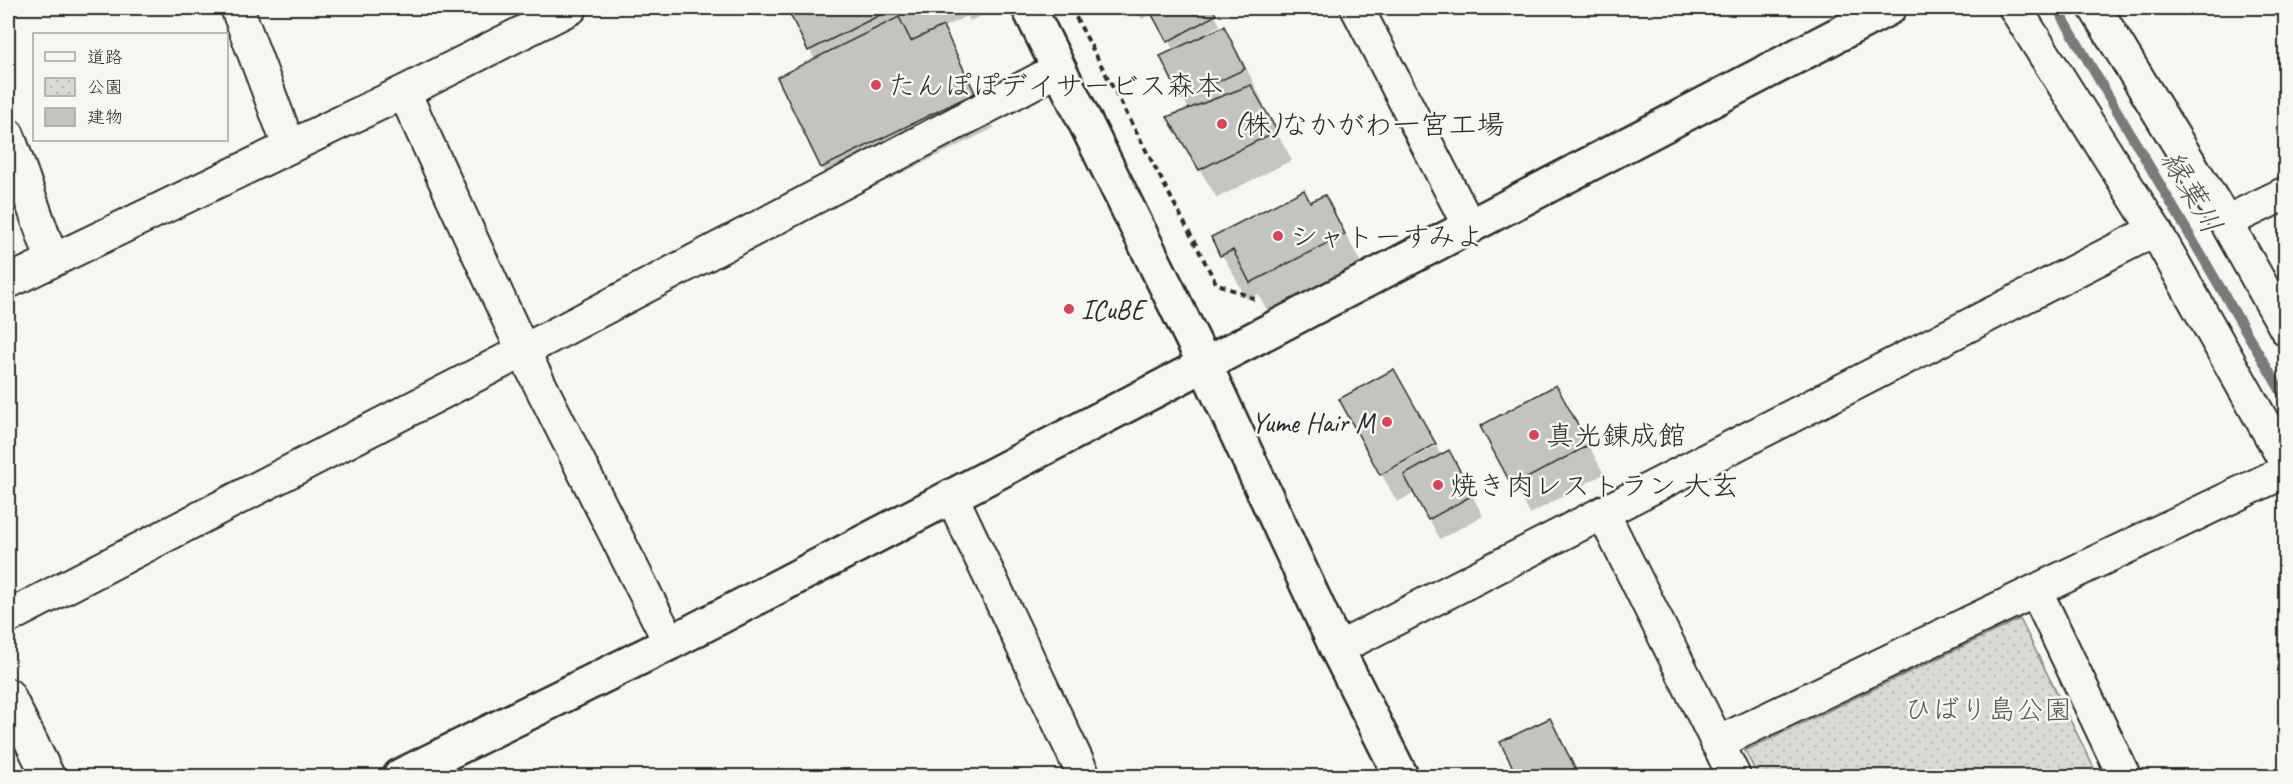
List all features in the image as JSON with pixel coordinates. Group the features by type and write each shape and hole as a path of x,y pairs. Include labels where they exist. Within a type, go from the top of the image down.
{"street":[{"path":"237,8 289,146"},
{"path":"8,282 404,92 572,8"},
{"path":"1029,8 1205,365 1337,649 1401,777"},
{"path":"1357,8 1470,228"},
{"path":"400,777 670,643 1889,8"},
{"path":"2015,8 2155,230 2286,463"},
{"path":"2095,8 2226,222 2286,329"},
{"path":"8,617 523,351 1059,69"},
{"path":"404,92 523,351 670,643"},
{"path":"8,135 52,260"},
{"path":"2226,222 2286,193"},
{"path":"1337,649 2155,230"},
{"path":"1717,743 2286,471"},
{"path":"952,497 1084,777"},
{"path":"1603,513 1734,777"},
{"path":"2036,591 2124,777"},
{"path":"8,695 48,777"}],"green space":[{"name":"ひばり島公園","path":"2020,619 2098,776 1758,776 1745,751"}],"building":[{"path":"787,8 894,8 808,51"},
{"path":"1156,8 1212,8 1216,15 1167,42 1150,11"},
{"name":"たんぽぽデイサービス森本","path":"899,17 911,41 943,26 975,93 821,168 777,77"},
{"path":"1224,26 1245,69 1181,99 1160,56"},
{"name":"(株)なかがわ一宮工場","path":"1251,85 1277,131 1199,170 1167,117"},
{"name":"シャトーすみよ","path":"1304,190 1310,202 1325,195 1345,234 1250,283 1233,250 1220,256 1211,237"},
{"name":"Yume Hair M","path":"1394,369 1436,444 1380,475 1339,399"},
{"name":"真光錬成館","path":"1556,385 1589,445 1512,486 1480,426"},
{"name":"焼き肉レストラン 大玄","path":"1449,450 1473,495 1428,520 1404,475"},
{"path":"1550,718 1579,776 1517,776 1500,742"}],"waterway":[{"name":"縁葉川","path":"2057,8 2286,400"}],"place":[{"name":"たんぽぽデイサービス森本","path":"876,85"},
{"name":"(株)なかがわ一宮工場","path":"1222,124"},
{"name":"シャトーすみよ","path":"1278,236"},
{"name":"ICuBE","path":"1069,309"},
{"name":"Yume Hair M","path":"1387,422"},
{"name":"真光錬成館","path":"1534,435"},
{"name":"焼き肉レストラン 大玄","path":"1438,485"}]}
